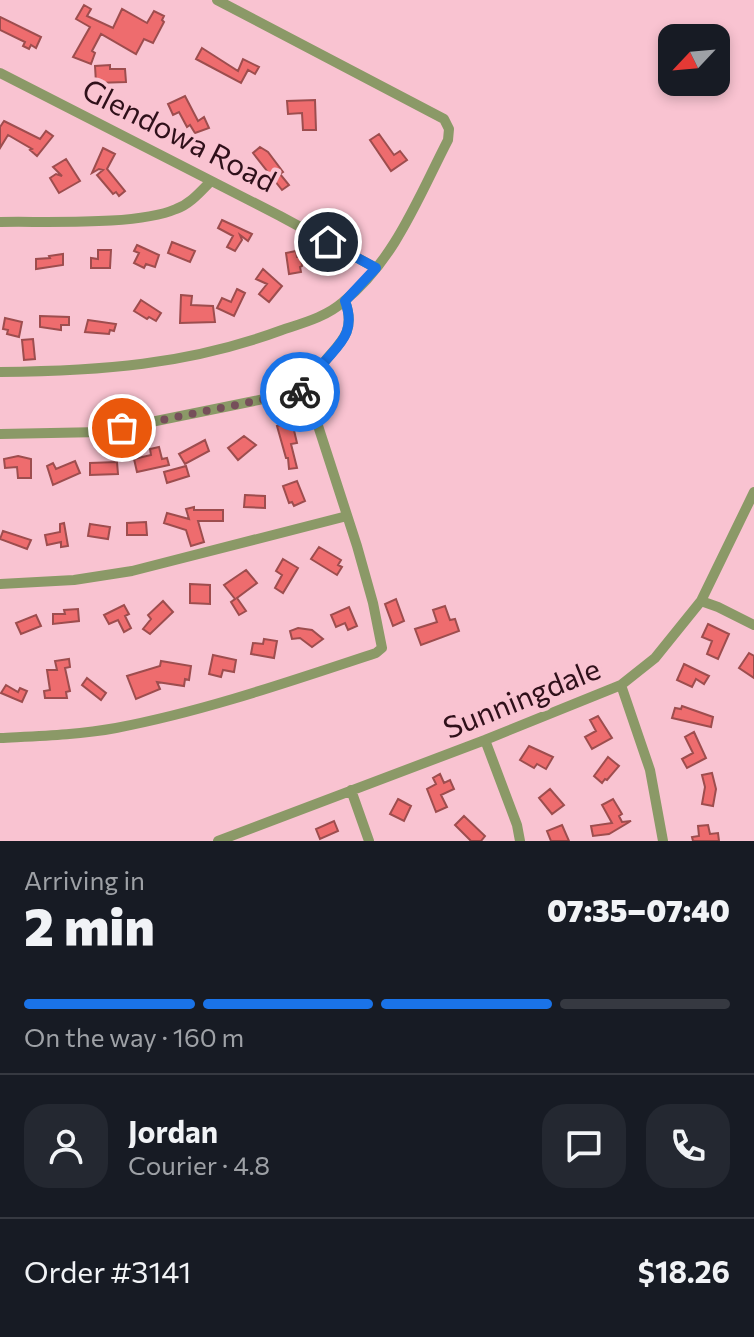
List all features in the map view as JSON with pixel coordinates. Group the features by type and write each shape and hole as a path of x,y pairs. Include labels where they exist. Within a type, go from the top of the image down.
{"street":[{"path":"0,372 65,371 168,362 267,336 318,317 345,301 392,247 448,140 448,124 444,119 217,0"},
{"name":"Glendowa Road","path":"0,73 376,268"},
{"path":"0,222 112,219 165,213 188,202 210,182"},
{"path":"305,394 320,367 348,331 350,320 345,301"},
{"path":"0,434 102,432 298,392 305,394 310,401 347,516 382,640 382,648 376,653 269,688 164,717 113,728 0,738"},
{"name":"Sunningdale","path":"218,841 621,685 655,658 701,601 754,492"},
{"path":"0,584 74,580 132,571 347,516"},
{"path":"701,601 754,625"},
{"path":"621,685 650,770 663,841"},
{"path":"485,740 517,825 520,841"},
{"path":"351,790 369,841"}],"building":[{"path":"84,5 91,9 87,16 113,28 122,9 147,23 154,11 164,16 164,22 153,43 144,39 136,54 101,34 92,51 95,53 91,64 73,57 90,27 76,19"},
{"path":"0,17 41,37 36,48 23,46 25,42 0,30"},
{"path":"202,48 238,71 243,59 259,67 255,74 248,70 241,83 196,59"},
{"path":"110,65 110,69 125,69 126,82 96,83 95,66"},
{"path":"185,96 198,121 204,117 209,128 195,133 190,125 187,127 179,112 173,115 168,104"},
{"path":"315,100 316,130 303,130 302,113 288,114 287,101"},
{"path":"4,121 40,139 46,131 53,136 37,156 32,149 8,135 0,148 0,127"},
{"path":"379,134 394,155 400,151 407,160 391,171 370,140"},
{"path":"260,147 268,152 283,172 280,174 289,185 282,190 253,153"},
{"path":"103,148 115,154 107,169 125,191 119,196 116,192 113,194 97,175 103,170 92,173"},
{"path":"66,159 80,181 59,193 50,178 56,174 62,176 53,167"},
{"path":"222,220 252,234 248,241 240,235 242,240 235,251 227,247 233,236 218,228"},
{"path":"172,242 195,251 190,262 168,253"},
{"path":"137,245 159,255 155,267 146,264 144,268 134,263 139,253 134,251"},
{"path":"98,250 111,250 110,268 91,268 91,258 98,259"},
{"path":"296,251 297,257 301,257 301,272 289,274 286,253"},
{"path":"63,254 63,265 36,269 36,259"},
{"path":"263,269 282,286 269,302 259,294 267,284 256,279"},
{"path":"237,289 245,293 234,316 217,308 222,298 231,302"},
{"path":"181,295 192,296 191,305 213,306 215,322 180,323"},
{"path":"141,300 161,313 156,321 134,311"},
{"path":"40,316 69,317 69,325 61,325 61,330 40,327"},
{"path":"5,318 22,322 19,337 7,334 8,330 3,329"},
{"path":"88,320 116,324 109,334 85,332"},
{"path":"33,339 35,359 24,360 22,340"},
{"path":"292,422 297,443 291,444 297,468 289,469 277,426"},
{"path":"244,436 256,445 238,460 228,448"},
{"path":"205,440 209,451 185,464 179,454"},
{"path":"159,447 162,459 167,458 169,465 137,472 134,459 151,455 150,449"},
{"path":"18,456 31,459 31,478 18,478 17,467 5,468 4,459"},
{"path":"75,461 80,473 53,485 47,466 53,463 56,469"},
{"path":"117,462 118,474 90,475 90,463"},
{"path":"186,466 189,476 167,483 164,472"},
{"path":"297,481 305,501 294,506 292,502 289,503 283,486"},
{"path":"245,495 265,496 265,508 244,507"},
{"path":"194,507 194,510 223,510 223,521 198,521 204,542 191,546 186,530 164,523 167,513 189,519 186,509"},
{"path":"146,522 147,535 127,535 127,523"},
{"path":"64,523 68,546 61,547 61,542 47,545 45,535 60,532 60,524"},
{"path":"90,524 110,527 108,539 88,536"},
{"path":"3,531 31,540 27,549 0,539"},
{"path":"319,547 341,560 338,565 342,567 337,575 311,559"},
{"path":"283,559 298,568 283,593 275,588 282,575 276,571"},
{"path":"246,570 257,583 237,598 246,611 239,615 231,602 235,599 224,585"},
{"path":"190,584 210,585 210,604 190,603"},
{"path":"396,599 404,621 393,626 385,604"},
{"path":"163,601 173,612 150,634 143,629 151,619 148,615"},
{"path":"124,605 131,628 124,632 118,620 109,624 104,615"},
{"path":"445,606 450,620 455,619 459,631 421,645 415,629 437,622 433,610"},
{"path":"349,607 357,626 348,630 345,623 336,627 331,615"},
{"path":"78,609 79,621 53,624 53,614"},
{"path":"36,615 41,626 21,634 16,623"},
{"path":"708,624 729,634 718,659 707,654 712,641 702,637"},
{"path":"298,628 312,630 323,639 312,647 300,638 292,639 290,631"},
{"path":"264,639 277,641 274,658 251,654 253,643 263,644"},
{"path":"749,653 754,656 754,678 739,668"},
{"path":"213,655 236,660 234,672 223,670 221,677 209,674"},
{"path":"69,659 70,667 65,668 70,691 66,692 67,698 45,698 44,691 50,690 47,670 57,670 55,661"},
{"path":"161,661 191,666 189,680 185,679 184,686 157,682 160,689 136,699 127,676 160,666"},
{"path":"684,664 709,676 704,684 696,679 692,687 677,680"},
{"path":"87,678 106,693 101,700 82,685"},
{"path":"6,685 18,692 20,688 27,691 22,702 1,693"},
{"path":"682,706 713,717 711,727 672,718 675,708 681,709"},
{"path":"598,716 612,738 592,749 585,737 596,731 590,720"},
{"path":"694,732 706,758 687,768 682,759 693,753 685,737"},
{"path":"529,746 553,757 546,769 537,764 534,768 520,760"},
{"path":"608,757 619,766 602,783 594,776"},
{"path":"712,773 716,789 713,806 702,804 705,787 702,775"},
{"path":"440,774 444,783 450,780 454,789 441,795 447,807 436,812 427,789 436,784 433,778"},
{"path":"550,789 564,805 552,814 539,798"},
{"path":"398,799 411,806 404,821 390,814"},
{"path":"613,799 622,814 619,816 622,822 631,821 609,834 593,836 591,826 612,823 602,805"},
{"path":"464,816 485,836 481,841 471,841 455,825"},
{"path":"334,821 338,831 320,839 316,829"},
{"path":"562,825 569,841 551,841 547,831"},
{"path":"708,825 710,834 718,833 719,841 693,841 692,837 699,836 698,826"}],"way so far":[{"path":"122,428 300,392"}],"route":[{"path":"300,392 305,394 320,367 339,347 350,320 345,301 376,268 328,242"}]}
